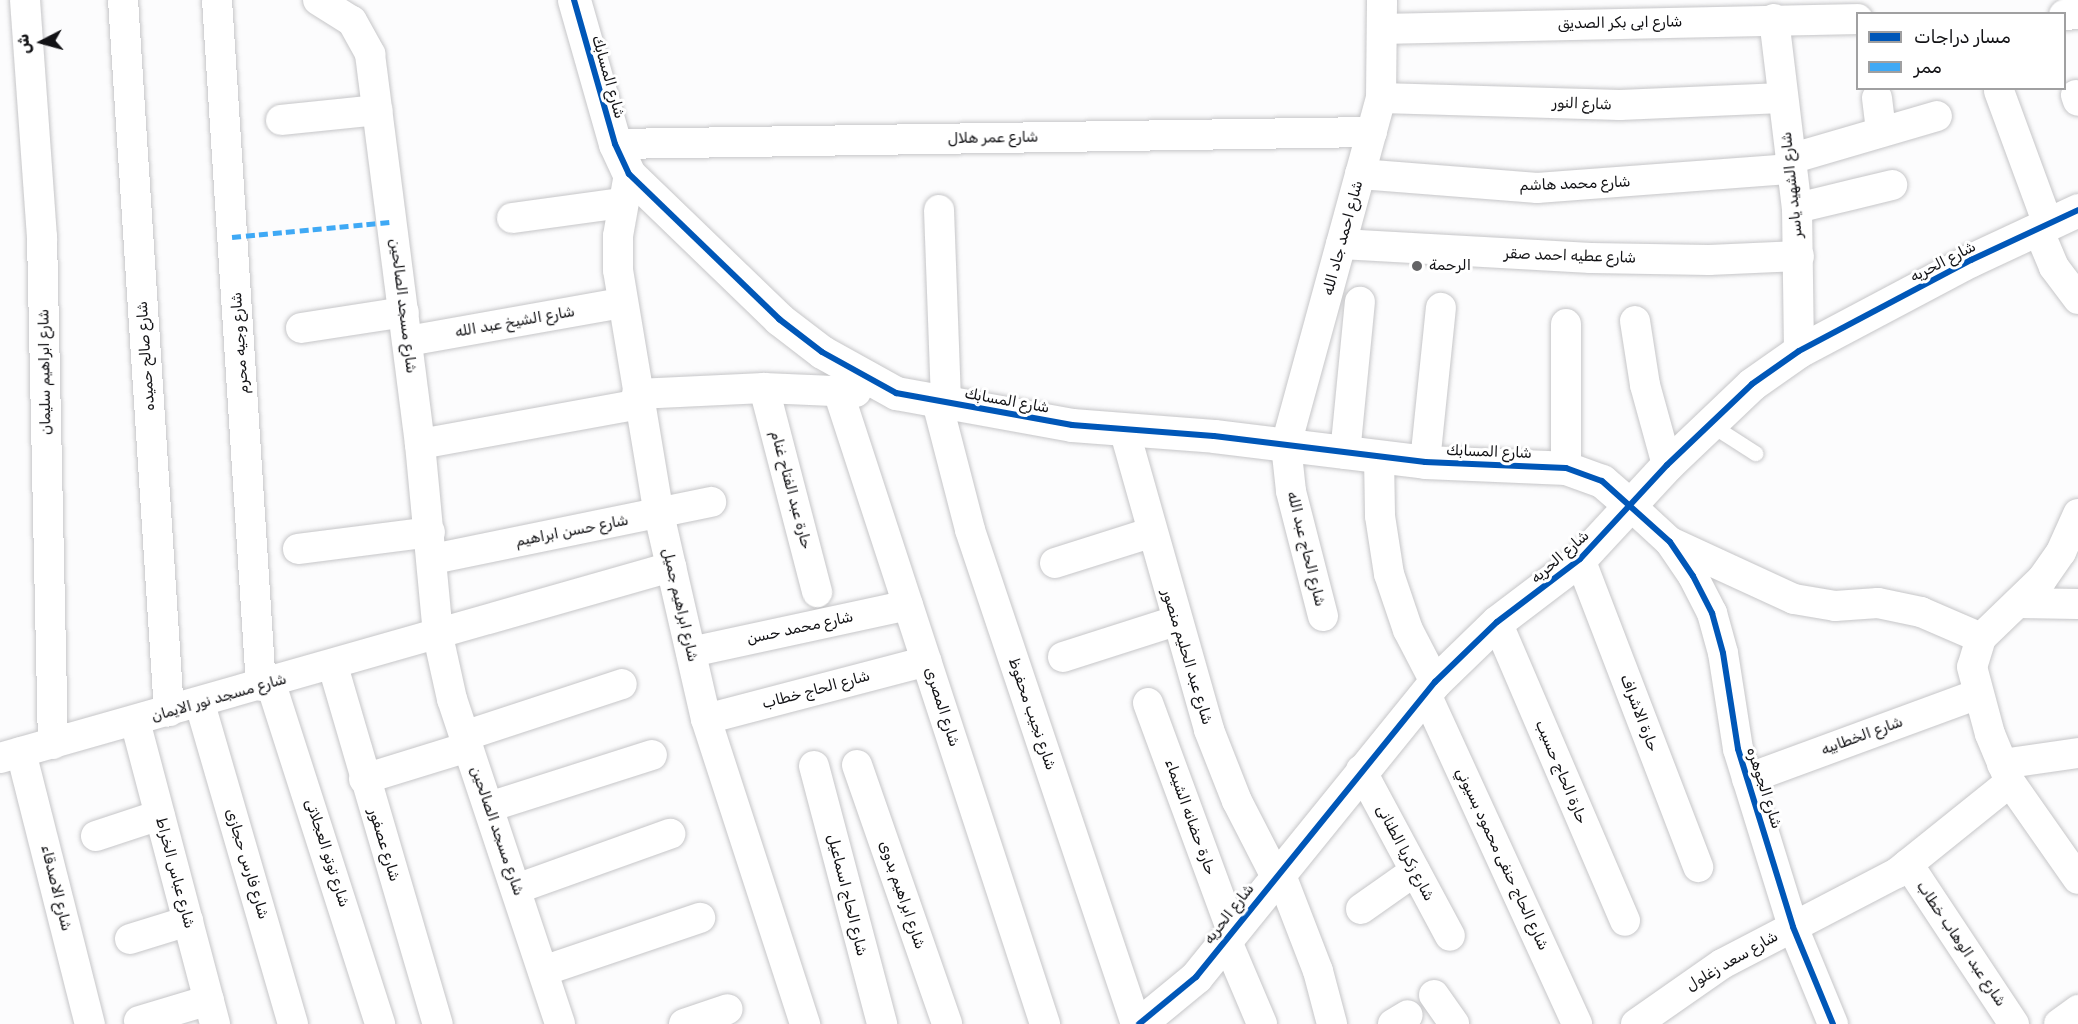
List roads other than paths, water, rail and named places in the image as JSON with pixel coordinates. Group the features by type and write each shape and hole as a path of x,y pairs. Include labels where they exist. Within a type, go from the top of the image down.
{"street":[{"name":"شارع ابراهيم سليمان","path":"25,0 42,237 53,744"},
{"name":"شارع صالح حميده","path":"123,0 170,712"},
{"name":"شارع وجيه محرم","path":"217,0 266,685"},
{"name":"شارع المسابك","path":"574,0 615,144 625,188 779,319 822,352 896,393 942,403 1124,429 1286,445 1345,454 1425,462 1566,468 1602,481 1632,507"},
{"name":"شارع احمد جاد الله","path":"1286,445 1381,98 1382,0"},
{"name":"شارع مسجد الصالحين","path":"335,3 352,21 370,54 420,444 438,636 466,742 560,1024"},
{"name":"شارع ابى بكر الصديق","path":"1383,29 1856,19"},
{"name":"شارع الشهيد ياسر","path":"1774,20 1797,208 1799,351"},
{"path":"1999,91 2054,267 2078,299"},
{"name":"شارع النور","path":"1381,98 1620,105 1782,98"},
{"path":"1877,98 1881,132"},
{"path":"281,120 378,110"},
{"name":"شارع محمد هاشم","path":"1360,174 1538,188 1791,164 1881,132 1937,116"},
{"name":"شارع عمر هلال","path":"615,144 1372,132"},
{"path":"1797,208 1892,185"},
{"path":"512,219 625,188"},
{"name":"شارع ابراهيم جميل","path":"625,188 618,236 621,303 659,514 706,719 805,1024"},
{"path":"939,210 942,403"},
{"name":"شارع الحريه","path":"1141,1023 1180,993 1430,688 1497,622 1580,559 1632,507 1667,465 1752,384 1799,351 2078,210"},
{"name":"شارع عطيه احمد صقر","path":"1341,244 1591,258 1709,260 1799,255"},
{"path":"1345,454 1360,302"},
{"name":"شارع الشيخ عبد الله","path":"301,328 406,327 621,303"},
{"path":"1425,462 1441,308"},
{"path":"1635,321 1645,385 1667,465"},
{"path":"1566,324 1566,468"},
{"path":"420,444 639,399 764,388 896,393"},
{"name":"حارة عبد الفتاح غنام","path":"764,388 817,592"},
{"name":"شارع المصرى","path":"838,391 1045,1024"},
{"name":"شارع نجيب محفوظ","path":"942,403 970,530 1141,1023"},
{"name":"شارع عبد الحليم منصور","path":"1124,429 1150,533 1221,761 1258,847 1277,873 1318,971 1332,1024"},
{"name":"شارع الحاج عبد الله","path":"1286,445 1291,491 1323,616"},
{"name":"شارع الحاج حنفى محمود بسيوني","path":"1379,457 1380,516 1389,574 1408,630 1430,688 1577,1024"},
{"name":"شارع حسن ابراهيم","path":"298,549 431,546 659,514 711,502"},
{"name":"شارع الجوهره","path":"1632,507 1670,542 1693,576 1712,613 1723,652 1731,720 1747,779 1793,927 1833,1024"},
{"path":"2077,520 2061,552 2019,603 1981,638 1972,667 1978,694 2006,773 2078,879"},
{"path":"1055,563 1150,533"},
{"path":"1670,542 1794,599 1835,606 1878,603 1921,612 1981,638"},
{"name":"حارة الاشراف","path":"1580,559 1698,867"},
{"path":"438,636 671,567"},
{"path":"2019,603 2078,604"},
{"name":"شارع محمد حسن","path":"691,652 908,605"},
{"path":"1064,657 1176,621"},
{"name":"حارة الحاج حسيب","path":"1497,622 1625,921"},
{"name":"شارع مسجد نور الايمان","path":"11,755 438,636"},
{"name":"شارع الحاج خطاب","path":"706,719 927,661"},
{"name":"شارع عصفور","path":"333,666 364,779 438,1024"},
{"path":"364,779 622,684"},
{"name":"شارع توتو العجلاتى","path":"266,685 380,1024"},
{"name":"شارع الخطابيه","path":"1747,779 1978,694"},
{"name":"حارة حضانه الشيماء","path":"1148,703 1262,1024"},
{"name":"شارع فارس حجازى","path":"200,704 293,1024"},
{"name":"شارع عباس الخراط","path":"135,721 212,1012"},
{"path":"2006,773 2078,753"},
{"path":"489,807 652,754"},
{"name":"شارع الاصدقاء","path":"11,755 90,1024"},
{"name":"شارع ابراهيم بدوى","path":"857,765 947,1024"},
{"name":"شارع الحاج اسماعيل","path":"814,766 882,1024"},
{"name":"شارع زكريا الطنانى","path":"1361,770 1450,936"},
{"name":"شارع سعد زغلول","path":"1653,1018 1722,964 1857,896 1908,864 2006,773"},
{"path":"96,836 160,815"},
{"path":"516,889 670,834"},
{"name":"شارع عبد الوهاب خطاب","path":"1908,864 2014,1024"},
{"path":"1361,909 1415,871"},
{"path":"543,972 700,918"},
{"path":"130,939 188,921"},
{"path":"1434,995 1454,1024"},
{"path":"684,1024 728,1009"},
{"path":"2059,1024 2078,1010"},
{"path":"139,1021 212,1012"}],"lane":[{"path":"1710,424 1755,453"}],"place":[{"name":"الرحمة","path":"1417,266"}]}
